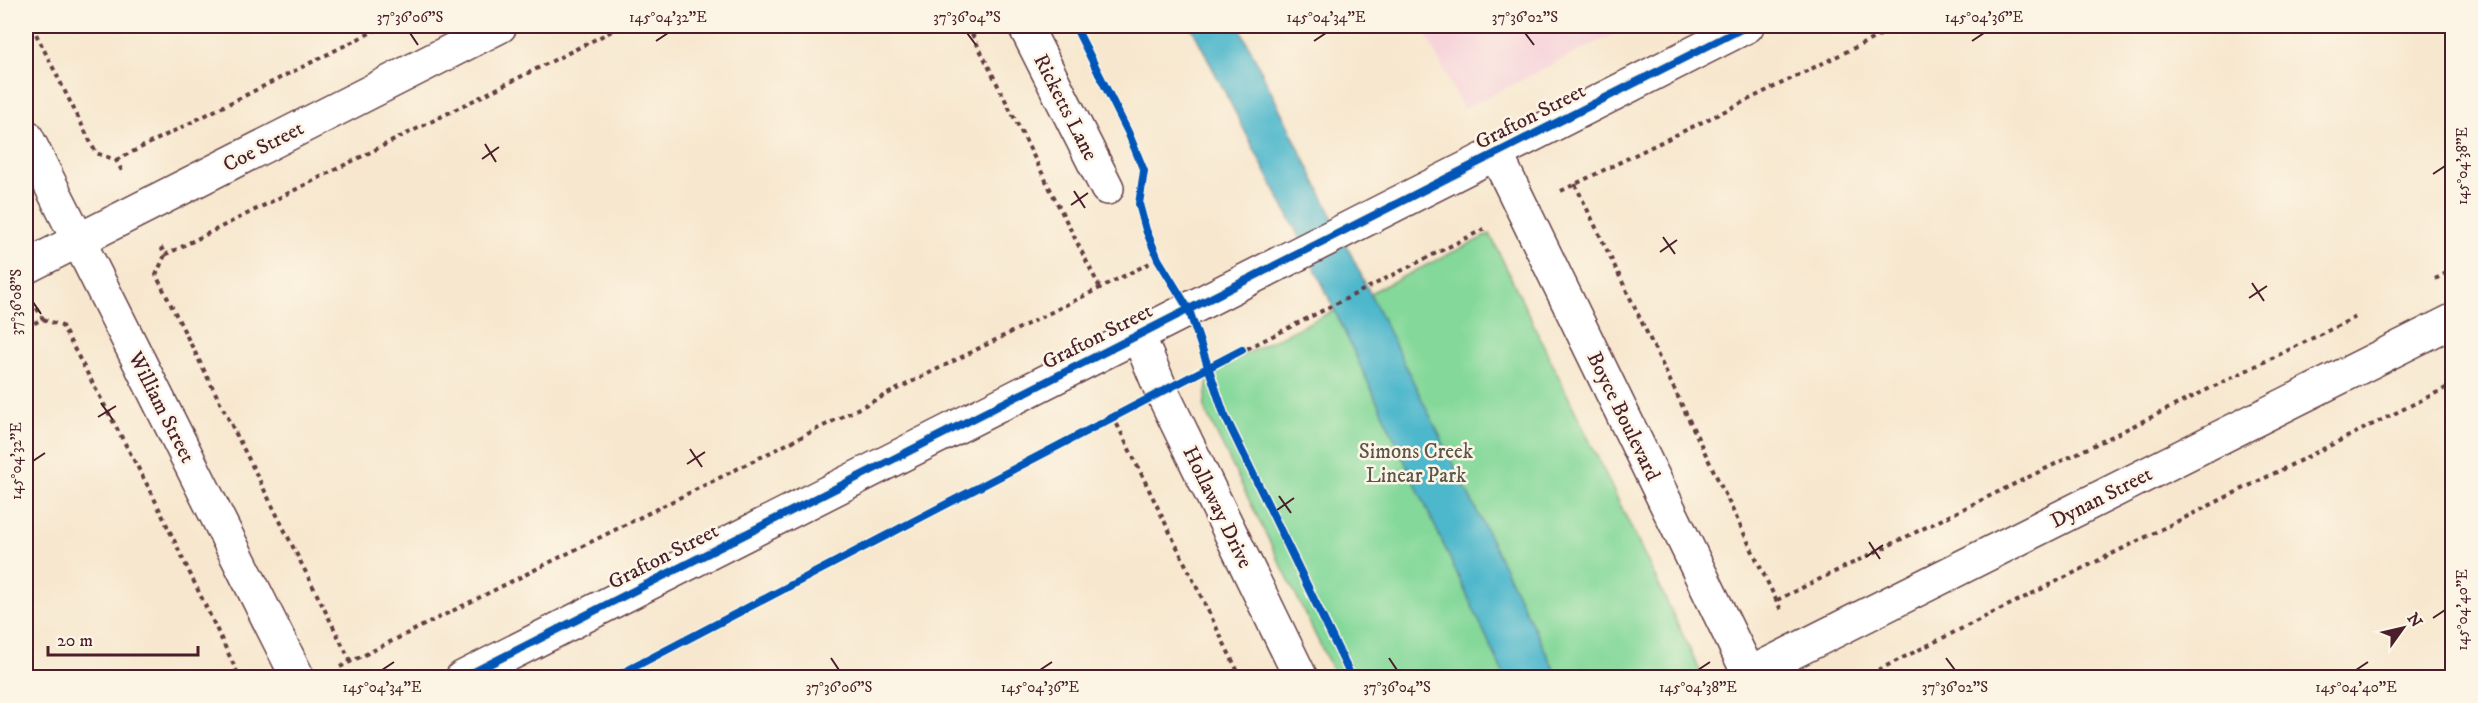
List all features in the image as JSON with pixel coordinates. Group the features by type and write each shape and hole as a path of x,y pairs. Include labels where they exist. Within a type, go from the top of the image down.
{"street":[{"name":"Coe Street","path":"26,267 500,26"},
{"name":"Ricketts Lane","path":"1025,26 1107,188"},
{"name":"Grafton Street","path":"462,678 1747,26"},
{"name":"William Street","path":"26,136 298,678"},
{"name":"Boyce Boulevard","path":"1496,154 1750,676"},
{"name":"Dynan Street","path":"1750,676 1798,649 2452,321"},
{"name":"Hollaway Drive","path":"1138,335 1162,392 1301,678"}],"path":[{"path":"32,26 96,153 116,160 165,255"},
{"path":"116,160 384,26"},
{"path":"351,662 156,275 165,255 622,26"},
{"path":"968,26 1099,286"},
{"path":"613,678 1242,350 1464,238 1899,26"},
{"path":"1574,184 1777,600 1798,649"},
{"path":"1154,249 1158,259 1201,304 1208,368 1212,377"},
{"path":"330,672 1099,286 1158,259"},
{"path":"2431,281 2452,270"},
{"path":"1777,600 2367,312"},
{"path":"43,319 62,326 151,492 240,678"},
{"path":"1862,678 2452,385"},
{"path":"1113,416 1241,678"}],"shaded area":[{"path":"1422,26 1630,26 1463,109"}],"green space":[{"name":"Simons Creek Linear Park","path":"1490,234 1703,677 1336,677 1204,408 1209,372"}],"water":[{"path":"1191,26 1239,26 1558,677 1505,677 1313,264"}],"cycle path":[{"path":"1075,26 1128,132 1144,171 1139,204 1146,230 1158,259 1189,310 1224,414 1352,678"},
{"path":"462,678 1747,26"},
{"path":"613,678 1242,350"}]}
